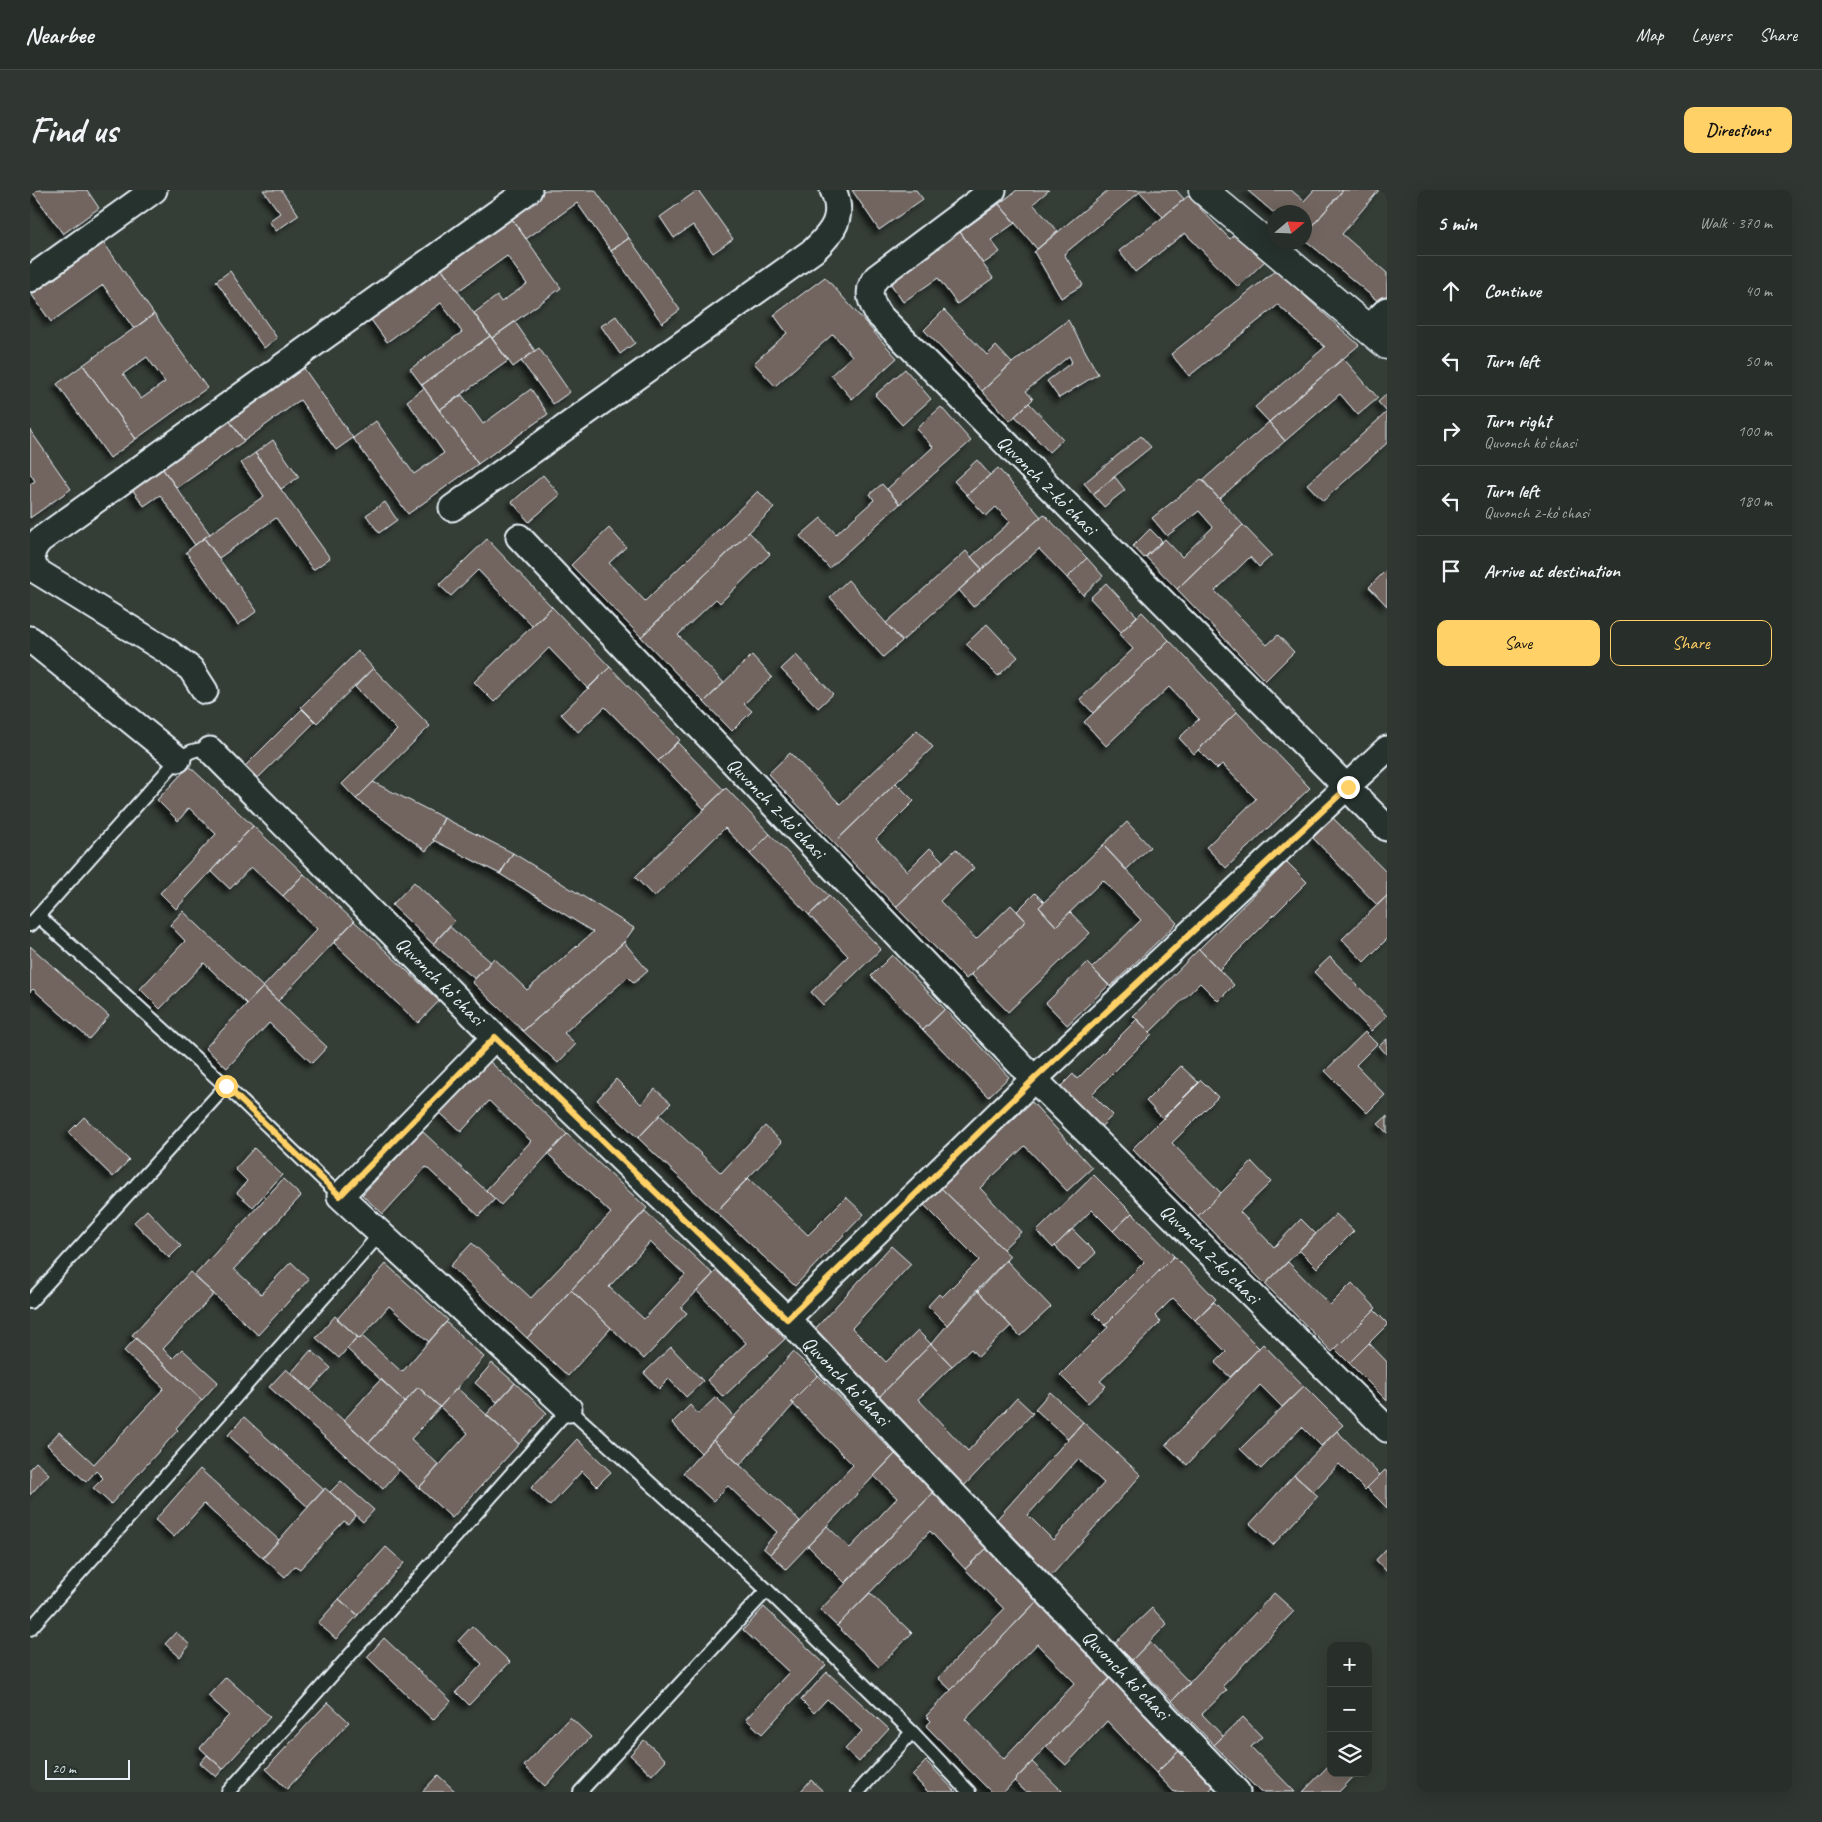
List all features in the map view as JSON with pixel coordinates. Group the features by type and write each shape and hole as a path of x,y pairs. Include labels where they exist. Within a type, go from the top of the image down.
{"street":[{"path":"30,279 154,190"},
{"path":"205,691 191,669 167,651 35,570 32,549 40,540 529,190"},
{"path":"452,508 814,250 830,234 836,221 838,206 833,190"},
{"name":"Quvonch 2-koʻchasi","path":"993,190 877,277 872,283 870,294 877,313 1387,828"},
{"path":"1203,190 1381,328"},
{"name":"Quvonch 2-koʻchasi","path":"519,537 1034,1079 1387,1429"},
{"path":"30,639 178,760"},
{"path":"787,1319 1034,1079 1387,749"},
{"name":"Quvonch koʻchasi","path":"210,750 495,1037 787,1319 1237,1792"},
{"path":"495,1037 340,1196 569,1409"}],"lane":[{"path":"210,750 202,748 192,750 178,760 34,921 226,1086 340,1196"},
{"path":"30,1302 226,1086"},
{"path":"30,1629 381,1233"},
{"path":"228,1792 569,1409 767,1590 912,1732 970,1792"},
{"path":"580,1792 767,1590"},
{"path":"858,1792 912,1732"}],"building":[{"path":"31,190 87,190 99,208 63,234"},
{"path":"263,190 281,190 299,215 276,231 269,221 280,213"},
{"path":"545,190 595,190 629,238 611,251 577,203 526,239 510,216"},
{"path":"698,190 733,239 713,253 693,225 674,238 660,217"},
{"path":"852,190 916,190 923,199 879,230"},
{"path":"1017,190 1049,190 1033,204 1058,231 1037,249 999,204"},
{"path":"1108,190 1176,190 1184,199 1163,217 1140,192 1064,254 1083,285 1061,298 1034,252"},
{"path":"1247,190 1291,190 1304,201 1314,190 1343,190 1312,227 1312,205 1267,205 1267,207"},
{"path":"1343,190 1379,190 1342,234 1387,273 1387,309 1312,246 1312,227"},
{"path":"1188,196 1230,239 1236,232 1265,261 1238,287 1185,233 1135,272 1119,251"},
{"path":"999,204 1015,223 991,240 1000,252 983,264 960,232"},
{"path":"510,216 561,288 492,338 474,313 497,296 501,302 527,284 507,256 458,291 440,266"},
{"path":"956,226 993,278 957,304 938,278 903,302 886,277"},
{"path":"629,238 680,310 662,323 611,251"},
{"path":"104,243 154,314 134,329 103,285 51,322 32,295"},
{"path":"440,266 490,336 422,385 410,369 462,332 441,303 387,342 369,317"},
{"path":"1276,270 1359,345 1269,422 1255,407 1325,347 1278,305 1189,376 1171,354"},
{"path":"230,271 277,338 264,348 216,281"},
{"path":"825,277 897,358 852,399 831,375 852,356 833,334 775,386 754,363 787,333 774,315"},
{"path":"944,310 987,355 996,346 1012,363 982,391 924,330"},
{"path":"154,314 207,388 136,439 83,365","holes":["147,357 165,382 141,399 123,374"]},
{"path":"616,316 635,343 620,354 601,326"},
{"path":"1068,320 1098,374 1059,398 1047,381 1072,362 1069,356 1026,391 1033,399 1010,421 982,391 1012,363"},
{"path":"515,322 535,351 513,367 492,338"},
{"path":"490,336 508,361 439,410 422,385"},
{"path":"539,348 570,392 553,404 521,361"},
{"path":"1343,358 1378,398 1358,415 1340,394 1285,441 1269,422"},
{"path":"83,365 136,439 110,458 57,384"},
{"path":"303,367 353,438 336,450 300,400 244,441 229,420"},
{"path":"905,369 931,399 902,425 875,395"},
{"path":"424,388 478,464 408,514 353,438 376,421 414,474 444,453 407,401"},
{"path":"531,389 548,414 478,464 439,410 462,395 483,424"},
{"path":"1387,394 1387,412 1378,402"},
{"path":"1029,403 1063,439 1049,452 1015,416"},
{"path":"941,407 971,441 900,504 887,489 933,447 916,429"},
{"path":"1387,412 1387,443 1323,501 1307,484"},
{"path":"229,420 244,441 177,488 162,468"},
{"path":"1269,422 1285,441 1219,499 1203,480"},
{"path":"30,430 71,489 30,518 30,484 35,481 30,473"},
{"path":"1141,436 1151,447 1093,494 1084,483"},
{"path":"273,440 299,477 281,489 255,453"},
{"path":"255,453 330,558 313,570 276,518 219,558 204,538 264,496 241,463"},
{"path":"977,460 990,475 967,495 954,481"},
{"path":"162,468 210,534 195,545 160,495 144,506 132,489"},
{"path":"998,468 1041,517 982,569 971,557 1010,522 996,507 986,516 967,495"},
{"path":"543,475 560,495 529,522 512,502"},
{"path":"1115,477 1125,490 1104,507 1093,494"},
{"path":"1201,479 1243,525 1177,589 1146,557 1165,539 1182,557 1213,527 1199,511 1167,536 1152,518"},
{"path":"882,484 900,504 829,568 800,536 821,518 836,534 874,500 870,494"},
{"path":"758,491 774,508 641,637 571,565 609,528 626,547 609,563 645,601"},
{"path":"385,502 397,520 379,533 366,515"},
{"path":"1044,514 1087,558 1067,578 1039,549 973,607 959,590"},
{"path":"1243,525 1272,555 1259,567 1250,557 1215,591 1267,645 1278,635 1294,652 1265,681 1177,589"},
{"path":"1150,529 1162,541 1144,558 1133,546"},
{"path":"749,532 770,554 720,603 716,599 678,635 724,683 704,702 641,637"},
{"path":"204,538 257,611 238,625 186,552"},
{"path":"487,539 552,607 532,626 478,570 451,596 439,585"},
{"path":"966,551 982,569 902,641 886,623"},
{"path":"1087,558 1103,576 1083,595 1067,578"},
{"path":"1387,569 1387,606 1369,587"},
{"path":"848,580 902,641 883,657 830,597"},
{"path":"1106,583 1137,616 1121,632 1090,598"},
{"path":"552,607 610,667 588,689 549,648 494,702 474,682"},
{"path":"1142,612 1169,640 1093,713 1080,699 1133,649 1119,634"},
{"path":"987,624 1018,657 998,676 966,644"},
{"path":"1169,640 1237,712 1194,754 1179,738 1199,719 1169,687 1106,746 1084,722"},
{"path":"358,651 373,668 317,723 301,707"},
{"path":"752,655 772,677 744,704 752,711 732,731 704,702"},
{"path":"796,655 833,694 818,708 781,669"},
{"path":"610,667 680,740 658,761 605,707 578,732 561,714"},
{"path":"373,668 430,726 356,799 342,784 397,730 355,687"},
{"path":"302,709 315,722 257,779 245,766"},
{"path":"1237,712 1310,788 1226,868 1206,847 1256,799 1222,764 1217,769 1198,750"},
{"path":"917,730 933,747 834,843 768,774 790,753 840,804"},
{"path":"677,742 724,790 704,809 658,761"},
{"path":"189,766 253,826 176,909 160,893 216,834 189,808 178,821 157,800"},
{"path":"373,782 444,818 434,841 426,851 356,799"},
{"path":"896,783 914,801 876,839 907,871 930,848 943,861 896,907 834,843"},
{"path":"726,788 770,834 750,854 725,828 654,897 635,877"},
{"path":"444,818 513,853 500,874 433,840"},
{"path":"1333,818 1387,873 1387,896 1377,905 1313,838"},
{"path":"1127,822 1150,847 1126,870 1103,845"},
{"path":"253,826 304,874 283,896 251,867 230,889 211,871"},
{"path":"770,834 829,896 809,915 750,854"},
{"path":"1103,845 1177,923 1110,987 1092,968 1141,920 1103,880 1056,926 1039,907"},
{"path":"956,849 974,868 940,901 976,939 1011,905 1026,921 966,979 896,907"},
{"path":"513,853 634,928 624,942 523,1031 472,982 494,958 527,990 593,932 500,874"},
{"path":"1287,862 1307,882 1219,970 1199,949"},
{"path":"304,874 354,921 278,1001 263,987 317,929 283,896"},
{"path":"414,882 455,921 433,944 392,905"},
{"path":"1035,893 1044,902 1039,907 1056,926 1070,912 1090,933 1008,1012 971,974 1026,921 1017,911"},
{"path":"829,896 881,949 823,1005 811,992 848,956 809,915"},
{"path":"1387,896 1387,939 1364,962 1342,939"},
{"path":"183,911 263,987 247,1004 204,963 160,1009 140,989 185,941 170,925"},
{"path":"354,921 439,1001 418,1023 334,943"},
{"path":"449,926 491,962 475,979 433,944"},
{"path":"624,942 648,971 634,983 628,977 564,1033 576,1044 558,1063 523,1031"},
{"path":"30,946 109,1016 89,1039 33,989 30,992"},
{"path":"1199,949 1234,985 1218,1001 1200,983 1150,1032 1133,1016"},
{"path":"892,955 945,1009 923,1030 871,976"},
{"path":"1330,957 1387,1016 1371,1031 1314,972"},
{"path":"1087,963 1109,985 1067,1025 1046,1003"},
{"path":"263,987 327,1047 312,1063 269,1023 227,1068 205,1048"},
{"path":"945,1009 1009,1077 988,1097 923,1030"},
{"path":"1137,1019 1152,1034 1092,1094 1113,1115 1097,1131 1057,1090 1073,1074 1077,1079"},
{"path":"1365,1032 1377,1044 1356,1065 1385,1095 1367,1113 1325,1071"},
{"path":"1387,1039 1387,1055 1379,1046"},
{"path":"487,1059 567,1134 501,1205 486,1190 531,1141 489,1101 461,1132 438,1111"},
{"path":"1181,1066 1199,1083 1163,1119 1146,1101"},
{"path":"616,1079 641,1104 655,1089 671,1103 638,1138 597,1100"},
{"path":"1201,1080 1218,1097 1172,1143 1221,1193 1198,1216 1132,1149"},
{"path":"1032,1102 1092,1168 1067,1191 1025,1146 980,1188 1021,1232 1003,1249 940,1187"},
{"path":"660,1115 721,1173 765,1126 782,1142 716,1212 638,1138"},
{"path":"1387,1116 1387,1133 1378,1124"},
{"path":"84,1117 129,1160 113,1177 68,1133"},
{"path":"422,1131 495,1199 479,1216 426,1167 383,1214 362,1195"},
{"path":"567,1134 647,1208 527,1338 450,1266 472,1243 531,1298 611,1213 548,1154"},
{"path":"254,1148 282,1175 253,1207 237,1193 247,1181 235,1169"},
{"path":"1252,1162 1271,1182 1240,1212 1274,1247 1301,1219 1316,1234 1265,1284 1198,1216"},
{"path":"1094,1175 1132,1213 1113,1231 1092,1210 1053,1248 1037,1231"},
{"path":"748,1178 808,1235 846,1197 864,1214 795,1286 716,1212"},
{"path":"283,1179 301,1196 234,1269 261,1294 291,1262 309,1279 258,1335 194,1276"},
{"path":"940,1187 1010,1256 947,1325 928,1306 939,1294 942,1297 979,1260 923,1204"},
{"path":"147,1210 181,1246 169,1258 134,1222"},
{"path":"645,1211 713,1274 681,1308 687,1313 644,1359 571,1290","holes":["650,1242 685,1275 644,1319 609,1287"]},
{"path":"1132,1213 1174,1256 1105,1325 1093,1313 1144,1262 1113,1231"},
{"path":"1336,1214 1354,1231 1317,1268 1299,1250"},
{"path":"1072,1229 1096,1253 1078,1270 1055,1246"},
{"path":"891,1246 911,1264 852,1328 886,1362 918,1331 931,1344 879,1397 814,1330"},
{"path":"1174,1256 1216,1299 1195,1320 1173,1298 1155,1316 1161,1322 1100,1381 1106,1386 1088,1403 1060,1375 1108,1327 1105,1325"},
{"path":"1006,1260 1051,1307 1020,1336 977,1290"},
{"path":"1288,1262 1330,1305 1352,1283 1376,1308 1332,1352 1265,1284"},
{"path":"386,1264 448,1320 429,1342 389,1306 360,1339 337,1319"},
{"path":"718,1269 785,1339 723,1397 707,1380 746,1343 697,1291"},
{"path":"190,1272 214,1294 163,1349 173,1358 182,1349 218,1382 202,1400 132,1335"},
{"path":"571,1290 611,1328 568,1376 527,1338"},
{"path":"977,1290 1011,1326 978,1357 971,1349 952,1366 931,1344"},
{"path":"1214,1302 1259,1348 1230,1377 1215,1363 1226,1352 1195,1320"},
{"path":"1374,1310 1387,1325 1349,1363 1335,1349"},
{"path":"335,1316 357,1337 339,1358 316,1338"},
{"path":"446,1322 484,1357 440,1407 418,1387 405,1402 347,1349 357,1337 360,1339 362,1336 402,1372"},
{"path":"136,1338 202,1400 176,1428 178,1430 111,1504 93,1488 103,1478 96,1471 86,1482 47,1445 59,1432 94,1464 164,1388 124,1351"},
{"path":"1369,1343 1387,1362 1387,1401 1349,1363"},
{"path":"931,1344 952,1366 918,1399 968,1451 1017,1398 1033,1413 964,1486 879,1397"},
{"path":"1263,1344 1304,1386 1282,1407 1260,1385 1187,1465 1166,1445"},
{"path":"671,1347 703,1381 686,1397 669,1379 659,1389 644,1373"},
{"path":"311,1350 331,1368 311,1390 291,1373"},
{"path":"793,1352 818,1375 791,1402 794,1404 740,1465 713,1440"},
{"path":"492,1363 515,1383 497,1402 475,1383"},
{"path":"286,1369 399,1470 383,1489 269,1387"},
{"path":"818,1375 895,1454 786,1569 770,1554 853,1465 791,1402"},
{"path":"381,1379 405,1402 369,1443 344,1420"},
{"path":"515,1383 547,1413 519,1444 486,1415"},
{"path":"1304,1386 1343,1425 1321,1446 1302,1427 1261,1469 1240,1449"},
{"path":"418,1387 440,1407 411,1439 439,1465 419,1488 369,1443"},
{"path":"457,1388 519,1444 452,1518 419,1488 468,1433 440,1407"},
{"path":"1050,1392 1083,1422 1068,1439 1035,1409"},
{"path":"716,1397 735,1417 701,1453 672,1423 690,1405 698,1414"},
{"path":"244,1417 324,1490 308,1507 228,1435"},
{"path":"1083,1422 1141,1475 1051,1576 997,1519","holes":["1078,1459 1104,1483 1053,1540 1028,1515"]},
{"path":"1337,1431 1380,1475 1365,1490 1339,1464 1313,1492 1294,1475"},
{"path":"577,1439 611,1472 597,1486 582,1471 550,1506 531,1488"},
{"path":"713,1440 800,1521 770,1554 763,1548 777,1532 728,1486 713,1501 683,1473"},
{"path":"895,1454 934,1492 845,1583 808,1546 827,1526 850,1548 897,1498 874,1476"},
{"path":"36,1462 49,1474 30,1495 30,1468"},
{"path":"200,1469 279,1540 263,1558 204,1504 174,1537 155,1520"},
{"path":"1385,1470 1387,1472 1387,1508 1367,1488"},
{"path":"1294,1475 1318,1496 1273,1545 1250,1524"},
{"path":"341,1481 374,1510 363,1522 330,1492"},
{"path":"325,1488 356,1515 348,1524 344,1521 300,1569 295,1566 285,1577 263,1558"},
{"path":"934,1492 987,1548 965,1569 930,1531 837,1626 820,1610"},
{"path":"386,1547 404,1563 358,1615 339,1599"},
{"path":"987,1548 1037,1601 951,1690 938,1678 1004,1609 965,1569"},
{"path":"1387,1548 1387,1572 1376,1560"},
{"path":"870,1593 912,1633 879,1667 837,1626"},
{"path":"1274,1593 1294,1611 1223,1686 1227,1690 1202,1714 1223,1736 1214,1745 1172,1701"},
{"path":"339,1599 358,1615 336,1639 318,1623"},
{"path":"1037,1601 1110,1678 1004,1792 991,1792 926,1726 931,1721 926,1716","holes":["1037,1644 1075,1683 1004,1759 965,1719"]},
{"path":"764,1607 826,1665 762,1734 746,1719 789,1672 743,1630"},
{"path":"1152,1608 1167,1624 1132,1660 1115,1643"},
{"path":"472,1626 510,1662 469,1705 456,1692 482,1664 458,1641"},
{"path":"176,1632 190,1645 180,1657 165,1644"},
{"path":"384,1638 451,1701 433,1720 367,1657"},
{"path":"1150,1642 1190,1683 1172,1701 1132,1660"},
{"path":"827,1672 889,1729 859,1762 845,1749 862,1731 827,1699 814,1713 801,1700"},
{"path":"226,1677 270,1717 223,1769 200,1748 229,1715 208,1696"},
{"path":"1110,1678 1179,1751 1156,1773 1107,1721 1066,1765 1046,1747"},
{"path":"328,1702 349,1722 287,1789 266,1769"},
{"path":"570,1717 591,1737 545,1786 524,1766"},
{"path":"1243,1717 1262,1737 1251,1747 1295,1792 1260,1792 1214,1745"},
{"path":"644,1740 666,1760 652,1775 630,1755"},
{"path":"1179,1751 1213,1787 1208,1792 1174,1792 1156,1773"},
{"path":"207,1755 223,1769 216,1777 200,1763"},
{"path":"926,1761 956,1792 928,1792 912,1775"},
{"path":"1032,1762 1063,1792 1026,1792 1014,1781"},
{"path":"1327,1767 1327,1777 1353,1777 1339,1792 1303,1792"},
{"path":"438,1775 456,1792 422,1792"},
{"path":"811,1780 824,1792 800,1792"}],"route":[{"path":"226,1086 340,1196 495,1037 787,1319 1034,1079 1348,787"}]}
